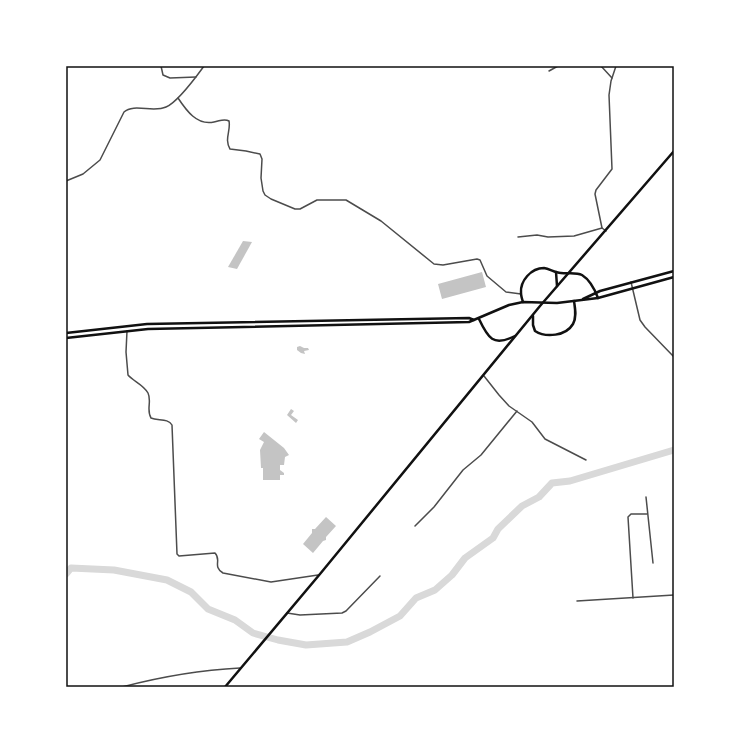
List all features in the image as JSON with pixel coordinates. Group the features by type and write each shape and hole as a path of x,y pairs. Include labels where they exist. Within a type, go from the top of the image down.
{"main road":[{"path":"225,687 484,376 540,306 674,151"},
{"path":"523,302 520,294 524,280 530,273 543,268 556,272 582,275 590,283 598,298"},
{"path":"582,300 596,292 674,271"},
{"path":"556,272 558,286"},
{"path":"66,338 127,330 148,329 470,322 508,305 523,302 549,303 598,298 674,277"},
{"path":"533,316 535,331 544,335 559,334 573,324 576,316 574,301"},
{"path":"66,333 148,324 469,318 475,320"},
{"path":"479,319 487,334 493,340 502,341 517,335"}],"street":[{"path":"161,66 164,75 170,78 196,77"},
{"path":"66,180 83,174 100,160 124,112 127,109 155,110 166,108 178,98 204,66"},
{"path":"549,71 558,66"},
{"path":"601,66 612,78"},
{"path":"606,231 602,228 595,194 598,187 612,169 609,95 616,66"},
{"path":"178,98 186,110 199,121 208,123 225,120 229,121 230,125 227,140 230,149 246,150 260,154 262,159 261,178 263,191 265,195 271,199 295,209 300,209 317,200 346,200 381,221 434,264 443,265 477,258 480,260 487,276 506,292 520,294"},
{"path":"518,238 537,235 548,237 574,236 602,228"},
{"path":"631,282 640,320 674,357"},
{"path":"127,330 126,352 128,375 148,392 151,418 168,420 172,425 177,554 179,556 215,553 218,557 218,569 223,573 263,582 282,581 320,574"},
{"path":"484,376 498,395 509,406 532,422 549,441 586,460"},
{"path":"415,526 434,507 463,470 481,456 517,411"},
{"path":"646,496 653,563"},
{"path":"633,598 628,517 631,514 648,514"},
{"path":"287,614 300,615 342,613 346,611 380,576"},
{"path":"577,601 674,595"},
{"path":"122,687 165,677 241,668"}],"building":[{"path":"243,241 252,242 237,269 228,267"},
{"path":"482,272 486,287 442,299 438,284"},
{"path":"300,346 308,348 309,350 304,351 305,354 301,353 297,350 297,347"},
{"path":"291,409 294,411 291,415 298,420 296,423 287,415"},
{"path":"264,432 284,448 289,455 285,457 284,465 280,465 280,470 284,473 284,475 280,475 280,480 263,480 260,450 264,442 259,439"},
{"path":"326,517 336,526 326,537 326,540 323,541 313,553 303,544 312,533 312,529 315,529"}],"waterway":[{"path":"66,574 71,568 114,570 167,580 191,592 208,609 235,620 253,633 278,640 306,645 347,642 400,616 416,598 435,590 452,575 465,558 493,538 498,529 522,506 539,497 552,483 570,481 674,450"}]}
